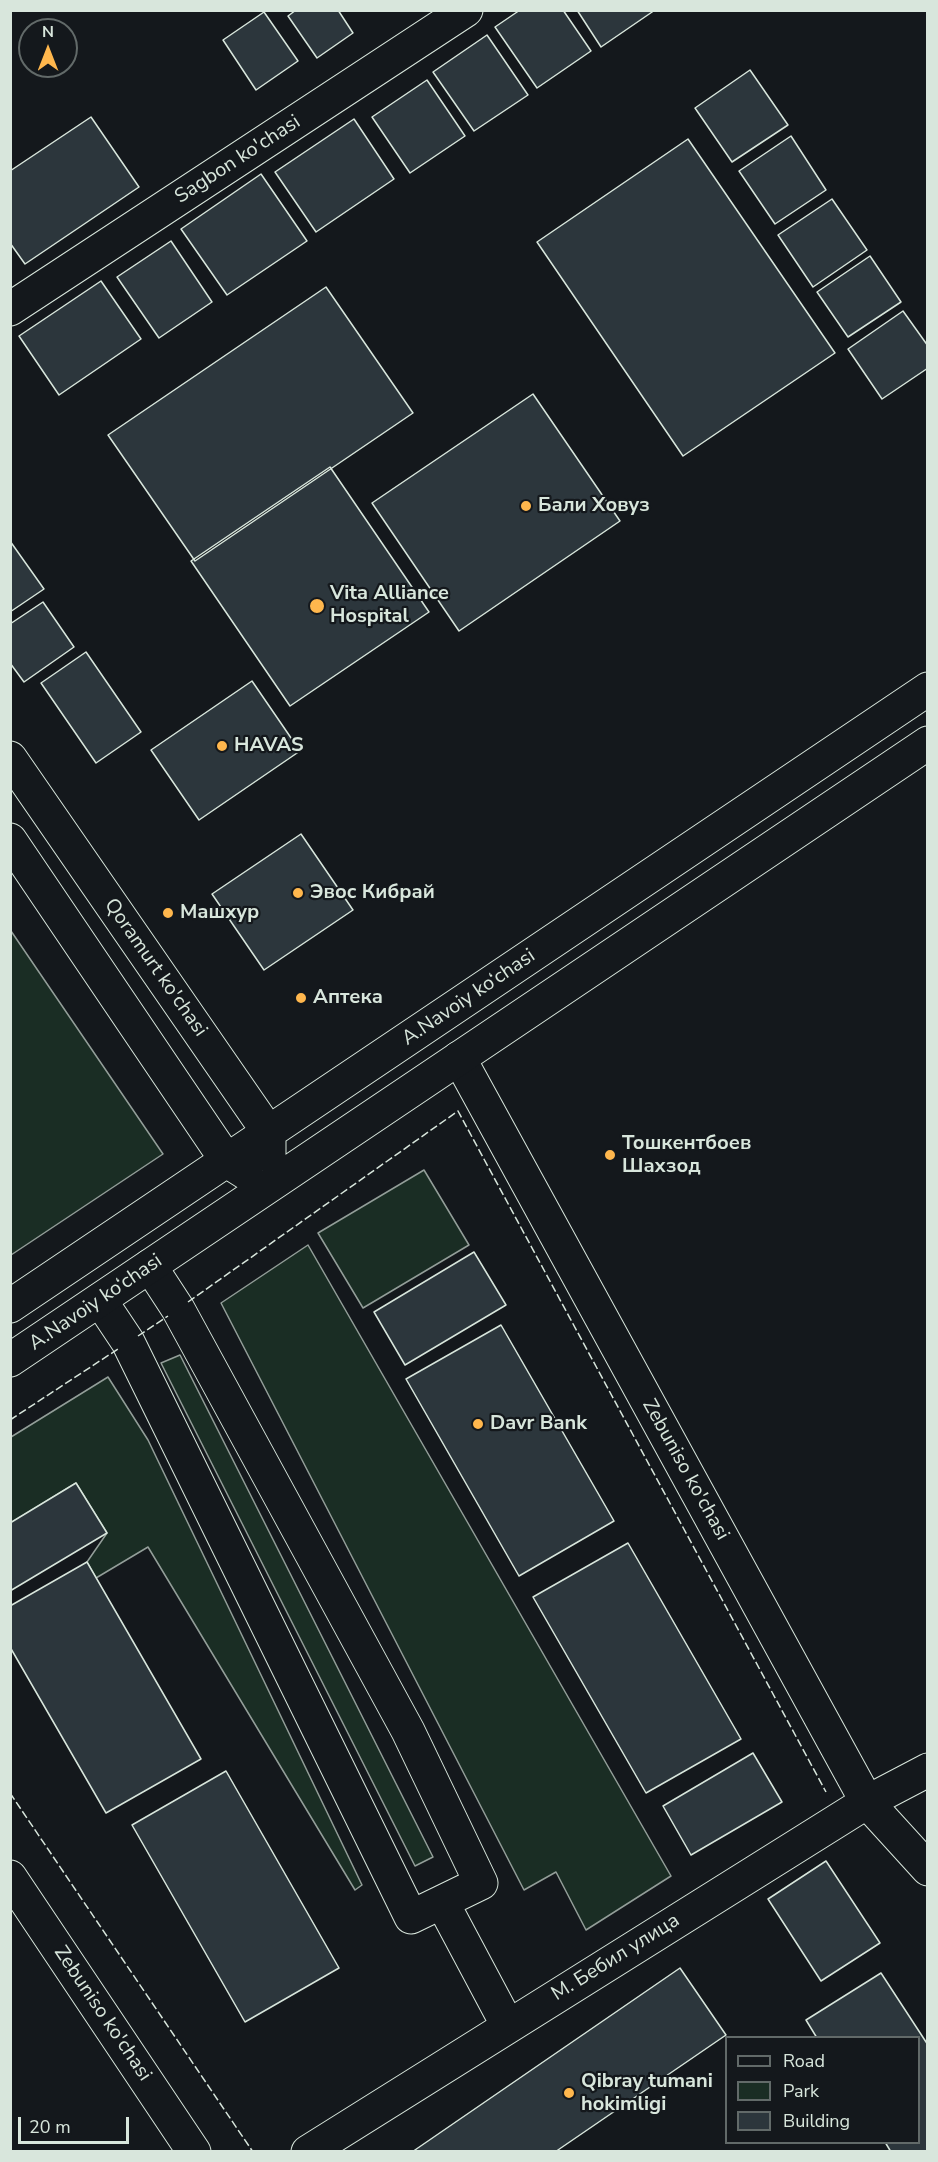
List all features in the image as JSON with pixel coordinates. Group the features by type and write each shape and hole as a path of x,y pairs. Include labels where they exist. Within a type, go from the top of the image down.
{"street":[{"name":"Sagbon ko'chasi","path":"10,309 466,10"},
{"name":"A.Navoiy ko‘chasi","path":"10,1306 927,689"},
{"name":"A.Navoiy ko‘chasi","path":"10,1360 927,743"},
{"name":"Qoramurt ko'chasi","path":"10,758 269,1132"},
{"path":"10,840 227,1161 268,1186"},
{"name":"Zebuniso ko'chasi","path":"459,1058 867,1802 927,1869"},
{"path":"268,1186 269,1132"},
{"path":"99,1300 128,1342 411,1917 481,1883 403,1721 183,1319 150,1266"},
{"name":"М. Бебил улица","path":"308,2151 867,1802 927,1770"},
{"name":"Zebuniso ko'chasi","path":"10,1877 194,2151"},
{"path":"442,1902 508,2026"}],"green space":[{"path":"11,931 163,1154 10,1255"},
{"path":"424,1170 469,1245 363,1308 318,1233"},
{"path":"308,1245 671,1876 586,1930 556,1872 524,1890 221,1303"},
{"path":"180,1355 433,1857 415,1866 161,1363"},
{"path":"108,1377 148,1440 362,1885 355,1890 148,1547 96,1578 87,1562 107,1533 76,1483 11,1523 11,1437"}],"building":[{"path":"296,10 338,10 353,33 317,58 288,16"},
{"path":"520,10 563,10 591,51 537,88 495,27"},
{"path":"577,10 655,10 601,47"},
{"path":"264,12 298,61 256,90 223,40"},
{"path":"487,35 528,95 474,131 433,72"},
{"path":"750,70 788,125 732,162 695,108"},
{"path":"427,80 465,136 410,173 372,117"},
{"path":"91,117 139,187 25,264 10,243 10,171"},
{"path":"354,119 394,179 316,232 275,172"},
{"path":"791,136 826,190 775,224 739,171"},
{"path":"688,139 835,353 683,456 537,242"},
{"path":"261,174 307,241 227,295 181,229"},
{"path":"832,199 867,250 813,287 778,235"},
{"path":"171,241 212,302 159,338 117,277"},
{"path":"870,256 901,302 848,337 817,292"},
{"path":"101,281 141,339 59,395 19,336"},
{"path":"326,287 413,413 195,561 108,435"},
{"path":"903,311 928,346 928,368 882,399 848,349"},
{"path":"533,394 620,521 459,631 372,503"},
{"path":"330,467 429,612 290,706 191,561"},
{"path":"10,541 44,589 10,612"},
{"path":"43,602 74,647 24,682 10,663 10,624"},
{"path":"86,652 141,732 96,763 41,683"},
{"path":"252,681 300,751 199,820 151,750"},
{"path":"301,834 353,910 264,970 212,894"},
{"path":"474,1252 506,1305 405,1365 374,1312"},
{"path":"501,1325 614,1521 519,1576 406,1379"},
{"path":"76,1483 107,1533 10,1591 10,1523"},
{"path":"628,1543 741,1739 646,1793 533,1597"},
{"path":"87,1562 201,1759 106,1813 10,1647 10,1606"},
{"path":"753,1753 782,1802 691,1855 663,1806"},
{"path":"226,1771 339,1968 245,2022 132,1825"},
{"path":"826,1861 880,1943 821,1981 768,1899"},
{"name":"Qibray tumani hokimligi","path":"680,1968 726,2035 555,2152 412,2152"},
{"path":"881,1973 928,2045 928,2152 891,2152 886,2144 920,2144 920,2036 816,2036 806,2020"}],"fence":[{"path":"188,1302 458,1111 826,1792"},
{"path":"138,1336 168,1316"},
{"path":"10,1420 118,1349"},
{"path":"10,1793 253,2152"}],"place":[{"name":"Бали Ховуз","path":"526,506"},
{"name":"Vita Alliance Hospital","path":"317,606"},
{"name":"HAVAS","path":"222,746"},
{"name":"Эвос Кибрай","path":"298,893"},
{"name":"Машхур","path":"168,913"},
{"name":"Аптека","path":"301,998"},
{"name":"Тошкентбоев Шахзод","path":"610,1155"},
{"name":"Davr Bank","path":"478,1424"},
{"name":"Qibray tumani hokimligi","path":"569,2093"}]}
